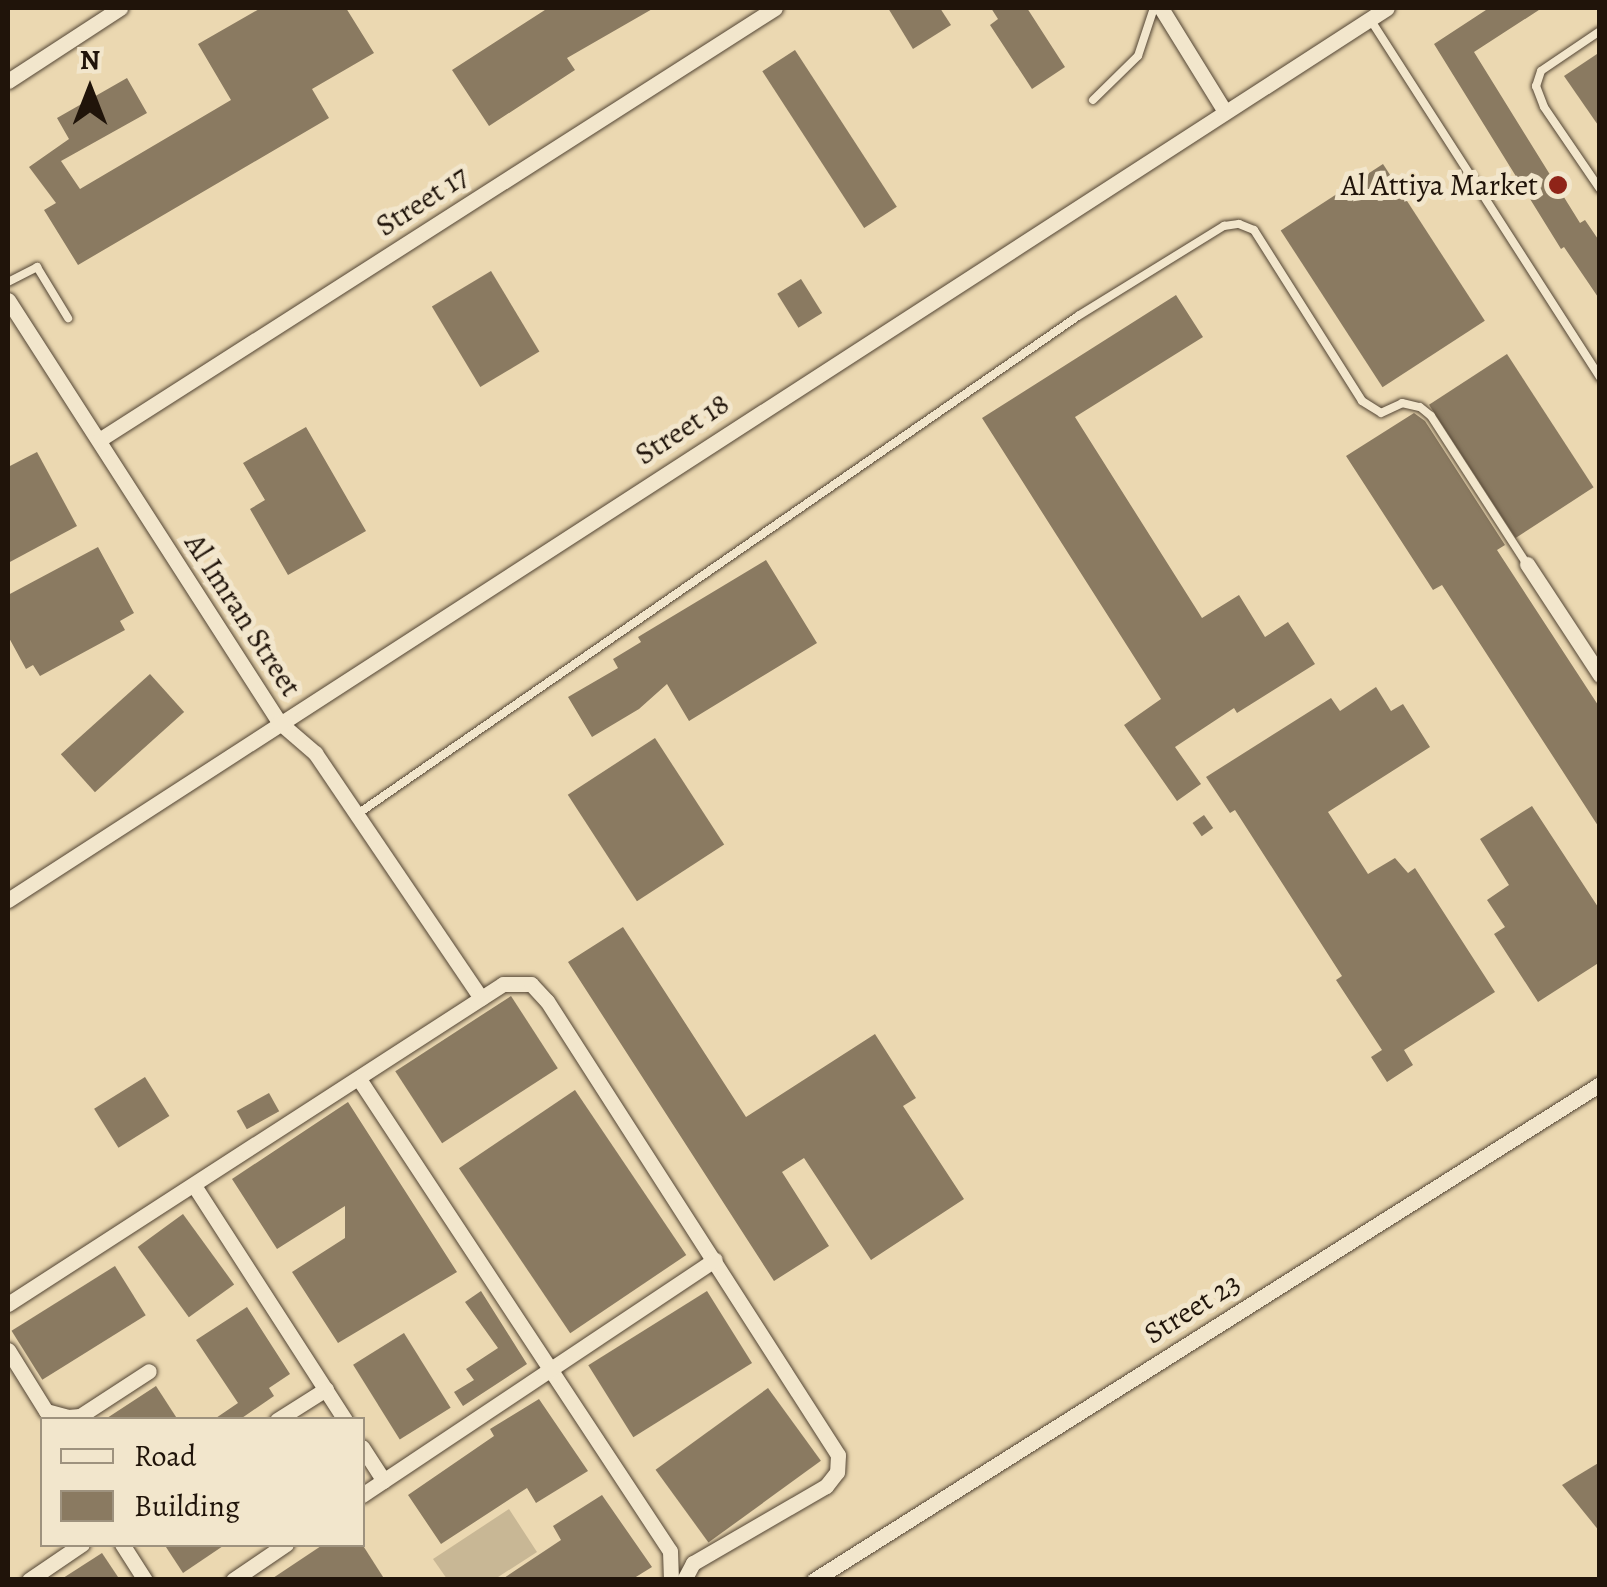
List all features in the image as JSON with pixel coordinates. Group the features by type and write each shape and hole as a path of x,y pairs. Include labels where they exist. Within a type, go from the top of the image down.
{"street":[{"path":"8,81 120,8"},
{"name":"Street 17","path":"99,440 775,8"},
{"path":"1157,8 1224,110"},
{"name":"Street 18","path":"8,900 1387,8"},
{"name":"Al Imran Street","path":"8,300 279,722 315,753 481,998"},
{"path":"1527,564 1600,675"},
{"path":"8,1304 196,1187 481,998 516,982 531,984 547,1001 836,1446 839,1464 826,1486 693,1563 684,1580"},
{"path":"359,1079 670,1550 671,1580"},
{"name":"Street 23","path":"814,1580 1600,1084"},
{"path":"196,1187 343,1417"},
{"path":"365,1493 715,1260"},
{"path":"8,1350 46,1411 65,1417"},
{"path":"74,1417 149,1371"},
{"path":"283,1417 326,1389"},
{"path":"365,1452 384,1481"},
{"path":"29,1580 78,1547"},
{"path":"124,1547 145,1580"},
{"path":"233,1580 282,1547"}],"lane":[{"path":"1094,100 1138,56 1157,8"},
{"path":"1370,19 1600,376"},
{"path":"1600,32 1542,71 1536,86 1544,107 1600,189"},
{"path":"356,816 1078,316 1224,226 1240,224 1254,230 1362,401 1381,413 1402,403 1420,407 1431,416 1527,564"},
{"path":"8,282 37,267 68,318"}],"shaded area":[{"path":"509,1509 537,1552 495,1579 447,1579 433,1559"}],"building":[{"path":"261,8 346,8 374,53 312,89 329,118 78,265 44,210 56,203 29,167 69,139 57,118 127,78 147,113 61,161 80,189 231,100 198,44"},
{"path":"548,8 654,8 567,58 575,70 489,126 452,70"},
{"path":"888,8 940,8 951,25 913,49"},
{"path":"991,8 1027,8 1065,67 1032,89 990,25 998,19"},
{"path":"1489,8 1542,8 1474,52 1580,223 1585,220 1600,242 1600,300 1564,247 1561,249 1434,44"},
{"path":"795,50 897,207 864,228 762,71"},
{"path":"1600,52 1600,128 1564,76"},
{"path":"1383,164 1485,321 1383,387 1281,230"},
{"path":"491,271 539,352 480,387 432,307"},
{"path":"801,279 822,313 798,328 777,294"},
{"path":"1176,295 1203,337 1075,417 1202,618 1239,595 1265,637 1288,622 1315,664 1237,713 1234,708 1175,747 1201,784 1177,801 1124,725 1161,699 982,418"},
{"path":"1507,354 1594,487 1516,538 1429,405"},
{"path":"1414,413 1425,421 1505,545 1497,550 1600,708 1600,829 1442,585 1433,590 1346,456"},
{"path":"306,427 366,531 288,575 250,509 265,500 243,463"},
{"path":"37,452 77,526 8,563 8,467"},
{"path":"98,547 134,613 120,621 125,630 40,676 33,665 26,669 8,636 8,595"},
{"path":"766,560 817,643 689,721 667,684 639,709 592,737 568,697 618,668 613,659 641,642 638,637"},
{"path":"150,674 184,712 95,792 61,754"},
{"path":"1376,687 1391,711 1403,704 1430,747 1328,812 1368,874 1395,858 1408,873 1415,868 1495,992 1404,1050 1413,1065 1387,1082 1371,1057 1382,1050 1336,980 1342,976 1235,810 1230,813 1206,777 1331,698 1340,711"},
{"path":"655,738 724,845 637,901 568,795"},
{"path":"1532,806 1600,910 1600,962 1538,1002 1494,934 1505,927 1487,900 1509,885 1480,839"},
{"path":"1204,815 1213,828 1202,836 1193,823"},
{"path":"623,927 746,1117 875,1034 916,1098 903,1106 964,1199 871,1260 804,1158 782,1172 829,1246 774,1281 568,962"},
{"path":"511,996 558,1068 442,1143 395,1071"},
{"path":"145,1077 169,1116 118,1148 94,1109"},
{"path":"575,1090 686,1255 570,1333 459,1168"},
{"path":"269,1093 279,1111 247,1129 237,1111"},
{"path":"348,1102 457,1272 338,1343 292,1272 345,1238 345,1206 277,1249 232,1179"},
{"path":"183,1214 234,1284 189,1317 138,1247"},
{"path":"115,1266 146,1315 42,1380 12,1331"},
{"path":"481,1291 527,1364 463,1406 454,1392 474,1380 466,1369 498,1348 465,1302"},
{"path":"707,1291 752,1363 633,1437 588,1365"},
{"path":"247,1307 290,1374 269,1388 274,1396 243,1417 217,1417 238,1403 196,1340"},
{"path":"404,1333 451,1408 400,1439 353,1365"},
{"path":"156,1386 176,1417 109,1417"},
{"path":"768,1388 821,1461 708,1543 656,1470"},
{"path":"539,1399 588,1471 536,1503 527,1488 441,1544 408,1495 494,1436 490,1429"},
{"path":"1600,1462 1600,1532 1562,1485"},
{"path":"602,1495 652,1567 631,1580 501,1580 561,1540 553,1526"},
{"path":"166,1547 222,1547 183,1573"},
{"path":"320,1547 364,1547 385,1580 270,1580"},
{"path":"102,1553 120,1580 60,1580"}],"place":[{"name":"Al Attiya Market","path":"1558,185"}]}
